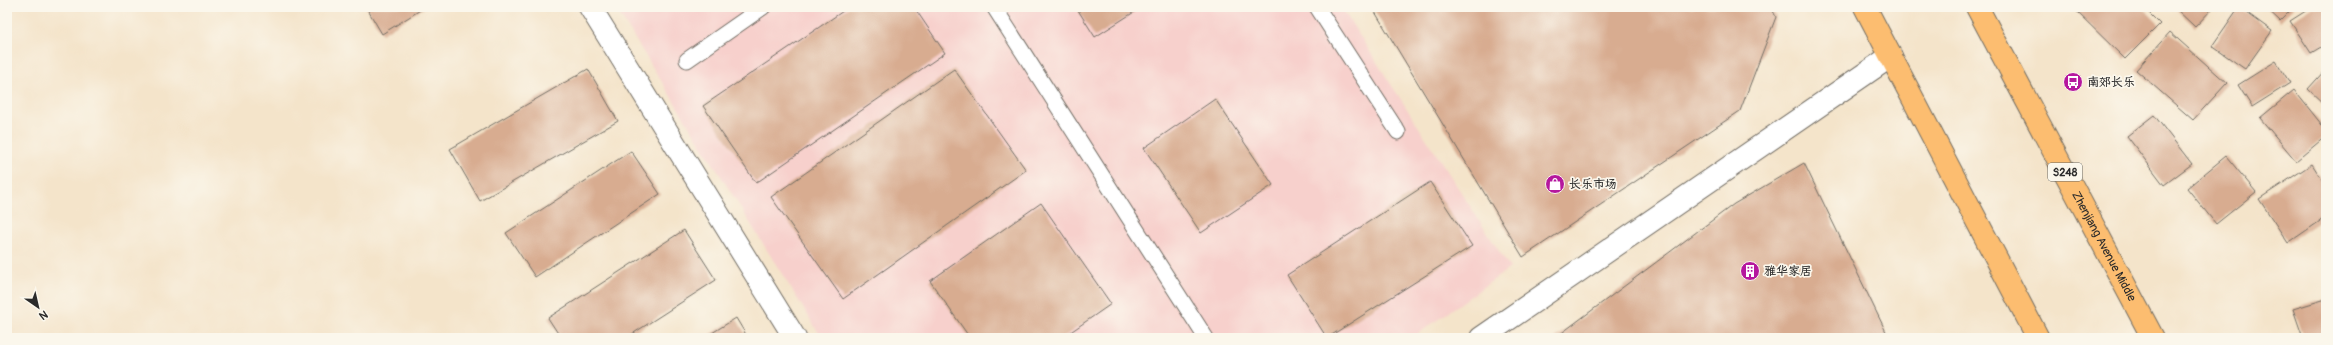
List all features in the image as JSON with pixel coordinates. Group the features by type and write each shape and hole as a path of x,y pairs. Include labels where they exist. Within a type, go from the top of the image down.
{"main road":[{"path":"1865,7 2038,338"},
{"name":"Zhenjiang Avenue Middle","path":"1977,7 2153,338"}],"street":[{"path":"590,7 795,338"},
{"path":"1481,338 1891,56"}],"lane":[{"path":"686,60 763,7"},
{"path":"994,7 1206,338"},
{"path":"1317,7 1398,132"}],"shaded area":[{"path":"615,7 1341,7 1510,268 1412,338 822,338"}],"building":[{"path":"366,7 425,7 382,34"},
{"path":"849,7 914,7 945,53 756,183 703,106"},
{"path":"1076,7 1142,7 1095,37"},
{"name":"长乐市场","path":"1372,7 1771,7 1776,17 1740,111 1523,257"},
{"path":"2072,7 2143,7 2160,24 2125,59"},
{"path":"2174,7 2214,7 2195,27"},
{"path":"2239,7 2272,31 2245,69 2212,46"},
{"path":"2265,7 2294,7 2280,21"},
{"path":"2312,7 2326,7 2326,44 2311,53 2290,21"},
{"path":"2170,32 2227,83 2193,120 2136,70"},
{"path":"2276,61 2290,83 2252,107 2238,85"},
{"path":"588,69 618,121 480,201 450,149"},
{"path":"954,69 1026,170 843,299 771,197"},
{"path":"2326,69 2326,106 2308,89"},
{"path":"2294,90 2326,130 2326,136 2296,161 2260,118"},
{"path":"1215,99 1273,185 1201,233 1144,148"},
{"path":"2154,115 2192,164 2164,185 2127,136"},
{"path":"631,151 660,194 535,277 506,233"},
{"path":"2226,156 2256,192 2216,224 2187,188"},
{"name":"雅华家居","path":"1804,163 1889,338 1555,338 1734,204"},
{"path":"2312,164 2326,186 2326,217 2288,243 2259,199"},
{"path":"1430,182 1472,246 1327,338 1287,275"},
{"path":"1041,203 1111,304 1062,338 970,338 930,281"},
{"path":"684,230 716,280 626,338 561,338 548,318"},
{"path":"2326,299 2326,338 2303,338 2293,309"},
{"path":"736,318 748,338 704,338"}],"place":[{"name":"南郊长乐","path":"2073,82"},
{"name":"长乐市场","path":"1555,184"},
{"name":"雅华家居","path":"1750,271"}]}
